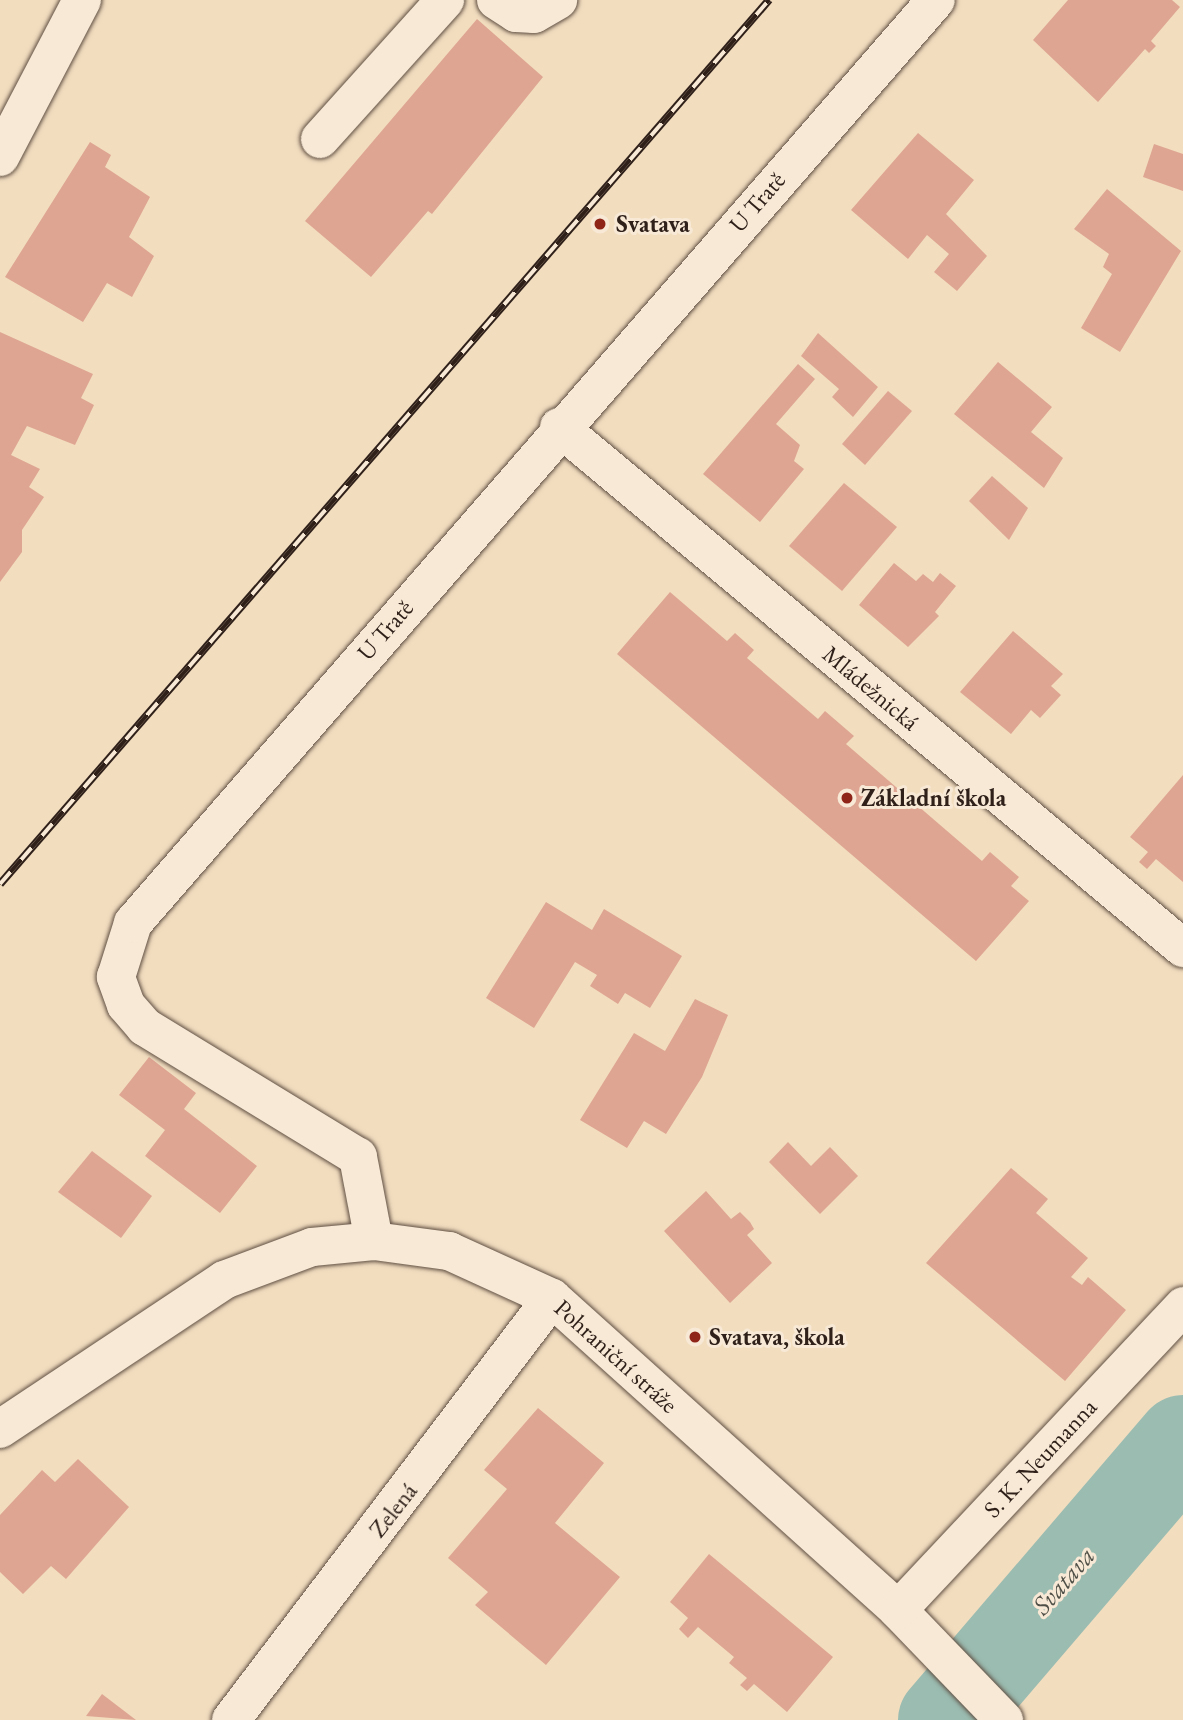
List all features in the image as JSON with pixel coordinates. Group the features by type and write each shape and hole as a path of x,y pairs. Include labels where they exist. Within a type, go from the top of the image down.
{"street":[{"path":"0,157 82,0"},
{"path":"320,139 445,0"},
{"path":"496,0 534,14 558,0"},
{"name":"U Tratě","path":"374,1241 358,1157 145,1027 126,1005 116,977 121,950 133,923 559,427 936,0"},
{"name":"Mládežnická","path":"559,427 1183,948"},
{"name":"Pohraniční stráže","path":"0,1429 224,1280 312,1247 374,1241 449,1251 552,1298 898,1610 1004,1720"},
{"name":"Zelená","path":"230,1720 552,1298"},
{"name":"S. K. Neumanna","path":"898,1610 1183,1306"}],"building":[{"path":"1068,0 1172,0 1180,7 1151,41 1156,46 1149,53 1145,49 1098,102 1033,40"},
{"path":"477,19 543,77 432,214 428,211 371,277 305,221"},
{"path":"918,133 974,180 946,214 987,256 957,291 934,272 949,254 927,235 908,259 851,210"},
{"path":"90,142 111,155 105,167 150,197 129,237 154,256 132,297 107,283 83,322 5,277"},
{"path":"1154,144 1183,154 1183,191 1143,177"},
{"path":"1107,189 1181,251 1120,352 1081,328 1112,274 1103,267 1109,254 1074,229"},
{"path":"0,332 93,374 81,398 94,405 75,445 27,426 11,455 40,469 29,487 44,497 22,530 22,552 0,582"},
{"path":"818,333 878,387 853,417 832,397 839,389 801,356"},
{"path":"998,362 1052,407 1031,432 1063,458 1044,488 954,414"},
{"path":"798,364 815,379 776,424 800,445 794,461 804,469 760,522 703,474"},
{"path":"888,391 912,411 865,465 842,444"},
{"path":"992,476 1028,508 1009,540 969,501"},
{"path":"844,483 897,527 842,591 789,546"},
{"path":"894,563 916,581 923,574 933,582 940,573 956,586 935,612 939,616 908,647 859,605"},
{"name":"Základní škola","path":"670,592 727,641 735,633 754,650 747,658 818,719 825,711 854,736 846,744 982,861 990,852 1019,877 1011,886 1029,901 976,961 617,654"},
{"path":"1013,631 1063,674 1051,686 1061,695 1040,718 1031,710 1011,734 960,692"},
{"path":"1183,775 1183,882 1156,859 1147,869 1139,862 1148,852 1130,837"},
{"path":"546,902 592,930 604,909 682,956 650,1008 625,993 618,1004 590,986 597,975 575,962 534,1028 486,998"},
{"path":"695,999 728,1015 702,1077 666,1134 644,1121 627,1148 580,1120 634,1033 665,1051"},
{"path":"149,1057 196,1093 184,1109 257,1166 220,1213 145,1156 165,1130 119,1095"},
{"path":"788,1142 811,1166 830,1147 858,1176 820,1214 769,1162"},
{"path":"92,1151 152,1196 121,1238 58,1192"},
{"path":"1011,1168 1048,1199 1036,1213 1088,1258 1071,1277 1082,1285 1088,1277 1126,1310 1065,1381 926,1263"},
{"path":"706,1191 731,1219 740,1212 750,1222 754,1229 747,1235 772,1263 730,1303 664,1231"},
{"path":"538,1408 604,1463 555,1523 620,1577 546,1665 475,1605 488,1592 448,1558 507,1489 484,1470"},
{"path":"78,1459 129,1507 66,1579 51,1566 23,1594 0,1572 0,1515 42,1470 55,1482"},
{"path":"709,1554 833,1657 787,1712 754,1684 747,1691 740,1685 747,1678 729,1663 734,1657 698,1627 688,1638 679,1629 688,1618 670,1602"},
{"path":"102,1694 136,1720 86,1716"}],"waterway":[{"name":"Svatava","path":"945,1720 1183,1442"}],"railway":[{"path":"0,884 769,0"}],"place":[{"name":"Svatava","path":"600,224"},
{"name":"Základní škola","path":"847,798"},
{"name":"Svatava, škola","path":"695,1337"}]}
